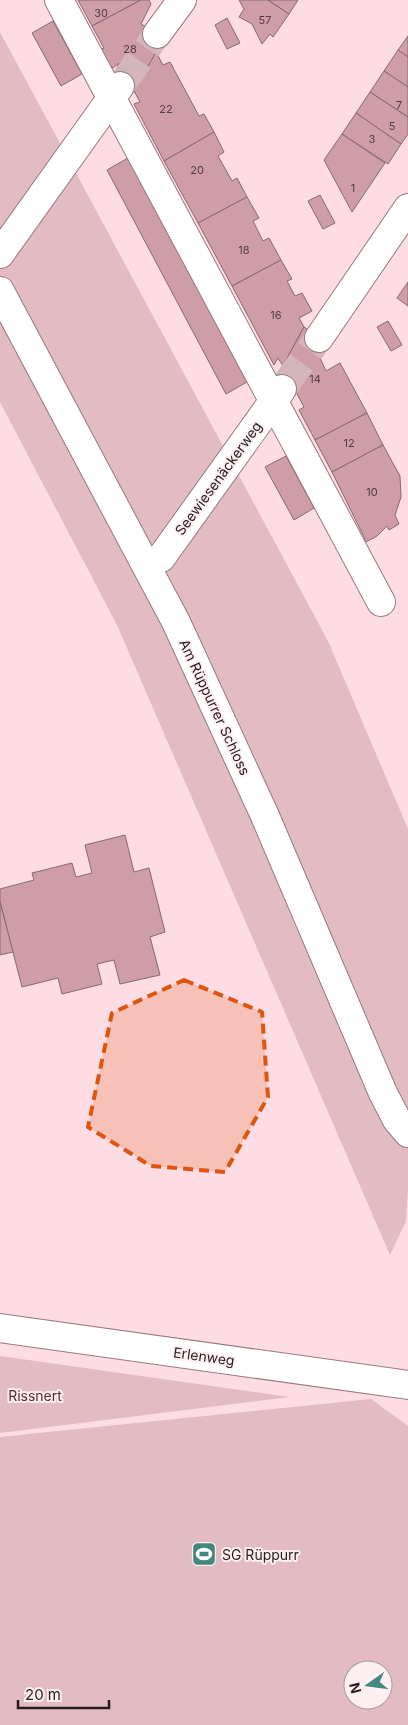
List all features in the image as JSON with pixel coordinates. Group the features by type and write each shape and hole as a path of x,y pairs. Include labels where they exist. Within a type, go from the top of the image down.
{"street":[{"path":"59,0 117,91 279,393 381,602"},
{"path":"157,34 182,0"},
{"path":"0,254 117,91"},
{"path":"319,338 408,208"},
{"name":"Am Rüppurrer Schloss","path":"0,291 147,564 264,816 383,1094 397,1120 408,1133"},
{"name":"Seewiesenäckerweg","path":"147,564 161,558 279,393"},
{"name":"Erlenweg","path":"0,1328 408,1384"}],"highlighted area":[{"path":"184,980 262,1012 268,1097 225,1172 151,1166 88,1127 112,1013"}],"green space":[{"path":"0,32 328,641 408,829 408,1187 406,1221 390,1255 117,625 0,402"},
{"name":"Rissnert","path":"0,1356 290,1397 0,1433"},
{"name":"SG Rüppurr","path":"371,1399 408,1426 408,1725 0,1725 0,1437"}],"building":[{"path":"78,0 141,0 92,26"},
{"path":"141,0 149,0 151,4 141,24 165,38 130,97 116,70 119,63 113,68 104,59 106,57 100,50 104,48 92,26"},
{"path":"239,0 268,0 289,14 273,37 270,34 262,44 252,24 239,17 244,9"},
{"path":"268,0 298,0 289,14"},
{"path":"227,18 240,43 227,49 215,25"},
{"path":"53,21 82,74 61,86 32,33"},
{"path":"408,36 408,57 398,50"},
{"path":"398,50 408,57 408,87 384,71"},
{"path":"156,52 163,65 170,62 199,116 204,114 214,132 164,161 134,104 140,102 134,91"},
{"path":"384,71 408,87 408,117 370,92"},
{"path":"370,92 408,117 408,134 401,144 356,113"},
{"path":"356,113 401,144 388,164 342,134"},
{"path":"214,132 224,152 218,156 232,181 237,178 247,197 198,223 164,161"},
{"path":"342,134 385,163 352,212 324,160"},
{"path":"128,158 247,382 226,394 107,170"},
{"path":"320,195 335,223 323,229 308,201"},
{"path":"247,197 259,218 253,221 263,241 269,238 281,260 232,286 198,223"},
{"path":"281,260 292,279 287,281 295,296 302,293 312,311 299,318 304,327 283,366 278,358 274,365 232,286"},
{"path":"408,282 408,306 397,298"},
{"path":"388,321 402,345 391,351 377,327"},
{"path":"304,327 330,346 320,358 326,371 340,363 367,413 315,440 299,410 304,407 296,392 292,398 279,373"},
{"path":"367,413 383,445 332,472 315,440"},
{"path":"383,445 400,476 401,497 395,515 399,524 389,530 387,526 377,536 364,543 365,539 332,472"},
{"path":"286,456 314,508 294,520 265,467"},
{"path":"125,835 134,872 149,868 165,932 150,937 160,975 120,984 114,960 97,964 102,984 62,994 58,978 22,987 0,902 0,889 34,880 32,873 72,863 76,877 92,873 85,845"},
{"path":"0,902 13,952 0,955"}],"tunnel":[{"path":"123,83 157,34"},
{"path":"285,385 319,338"}],"place":[{"name":"SG Rüppurr","path":"204,1554"}]}
